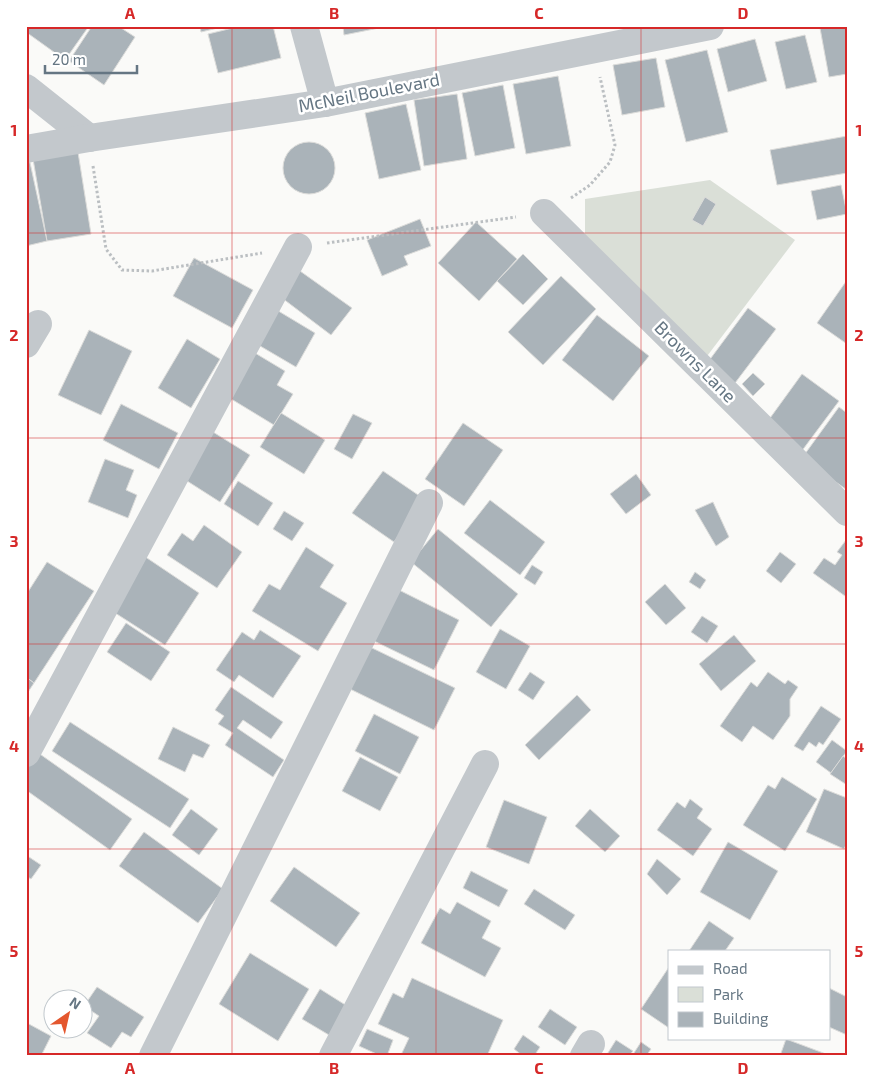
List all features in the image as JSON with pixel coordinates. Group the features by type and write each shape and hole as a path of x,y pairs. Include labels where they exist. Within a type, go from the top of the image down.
{"street":[{"path":"304,26 325,103"},
{"name":"McNeil Boulevard","path":"26,150 89,138 325,103 710,26"},
{"path":"26,88 89,138"},
{"name":"Browns Lane","path":"544,213 847,512"},
{"path":"26,753 298,248"},
{"path":"153,1056 429,503"},
{"path":"333,1056 485,764"}],"path":[{"path":"89,138 106,249 122,270 152,271 544,213 590,185 610,162 615,145 594,48"}],"green space":[{"path":"710,180 795,240 695,372 585,265 585,199"}],"building":[{"path":"27,26 89,26 65,60 26,32"},
{"path":"92,26 118,26 135,37 104,85 69,61"},
{"path":"200,26 226,26 201,32"},
{"path":"241,26 273,26 281,58 218,73 208,34"},
{"path":"343,26 389,26 344,35"},
{"path":"847,26 847,74 829,77 820,28"},
{"path":"805,35 817,82 786,89 775,42"},
{"path":"755,39 767,81 728,92 717,49"},
{"path":"707,50 728,132 686,142 665,60"},
{"path":"656,58 665,107 622,115 613,65"},
{"path":"558,76 571,146 526,154 513,84"},
{"path":"503,85 515,148 475,156 462,93"},
{"path":"457,94 467,159 424,166 414,100"},
{"path":"406,104 421,170 379,179 365,113"},
{"path":"847,136 847,173 777,185 770,150"},
{"path":"309,142 319,144 327,150 333,158 335,168 333,178 327,186 319,192 309,194 299,192 291,186 285,178 283,168 285,158 291,150 299,144"},
{"path":"77,146 91,234 47,241 32,153"},
{"path":"26,158 29,158 47,241 26,246"},
{"path":"841,185 847,214 817,220 811,191"},
{"path":"705,197 716,204 703,226 692,220"},
{"path":"420,219 431,246 404,256 408,265 382,276 367,240"},
{"path":"476,222 517,259 479,301 438,263"},
{"path":"523,254 548,279 523,305 497,281"},
{"path":"194,258 253,290 232,328 173,296"},
{"path":"300,271 352,308 331,335 282,298"},
{"path":"561,276 596,309 543,365 508,332"},
{"path":"847,280 847,344 817,323"},
{"path":"748,308 776,329 732,387 705,366"},
{"path":"275,309 315,333 296,367 255,343"},
{"path":"597,315 649,356 613,401 562,360"},
{"path":"89,330 132,351 101,415 58,395"},
{"path":"187,339 220,359 191,408 158,388"},
{"path":"250,350 285,371 277,385 293,394 274,425 223,394"},
{"path":"753,373 765,384 753,396 742,384"},
{"path":"802,374 839,401 801,452 765,425"},
{"path":"121,404 178,433 159,469 103,440"},
{"path":"839,407 847,413 847,490 802,458"},
{"path":"281,413 325,440 304,474 260,447"},
{"path":"353,414 372,423 352,459 334,449"},
{"path":"463,423 503,450 464,506 425,479"},
{"path":"213,432 250,455 220,502 184,479"},
{"path":"105,459 134,470 126,490 137,495 128,518 88,502"},
{"path":"383,471 424,499 394,542 352,513"},
{"path":"636,474 651,495 626,514 610,494"},
{"path":"238,481 273,503 258,526 224,504"},
{"path":"490,500 545,542 520,575 464,533"},
{"path":"713,502 729,537 716,546 695,510"},
{"path":"284,511 304,523 292,541 273,529"},
{"path":"204,525 242,552 217,588 167,555 182,533 193,541"},
{"path":"438,529 518,594 491,627 411,562"},
{"path":"846,540 847,594 845,596 813,573 824,558 835,565 842,555 837,552"},
{"path":"306,547 334,565 320,587 347,603 318,651 252,611 269,584 280,590"},
{"path":"780,552 796,564 781,583 766,571"},
{"path":"144,556 199,593 165,645 109,609"},
{"path":"47,562 94,591 34,683 26,677 26,595"},
{"path":"532,565 543,572 535,585 524,578"},
{"path":"695,572 706,580 700,589 689,582"},
{"path":"665,584 686,608 666,625 645,602"},
{"path":"399,590 459,620 434,670 374,641"},
{"path":"702,616 718,626 707,643 691,632"},
{"path":"126,623 170,652 151,681 107,652"},
{"path":"500,629 530,646 506,689 476,672"},
{"path":"260,630 301,656 273,698 239,675 234,682 216,670 242,632 254,640"},
{"path":"734,635 756,661 721,691 699,664"},
{"path":"370,647 455,688 434,730 350,689"},
{"path":"530,672 545,682 533,700 518,690"},
{"path":"768,672 785,684 788,680 798,687 790,699 790,716 773,740 753,726 742,742 720,726 751,682 757,687"},
{"path":"26,677 34,683 26,695"},
{"path":"231,687 283,722 271,739 243,720 237,728 284,760 273,777 225,745 233,733 218,724 224,716 215,710"},
{"path":"577,695 591,710 539,760 525,745"},
{"path":"821,706 841,719 823,745 819,742 816,747 809,742 803,751 794,746"},
{"path":"374,714 419,737 400,774 355,751"},
{"path":"70,722 189,799 170,828 52,751"},
{"path":"173,727 210,745 203,758 193,754 185,772 158,759"},
{"path":"832,740 847,751 831,773 816,762"},
{"path":"37,752 132,819 110,850 26,790 26,767"},
{"path":"843,756 847,759 847,785 830,774"},
{"path":"360,757 398,777 380,811 342,791"},
{"path":"782,777 817,799 785,851 743,825 768,785 775,789"},
{"path":"824,789 847,798 847,843 844,849 806,832"},
{"path":"690,799 703,809 697,818 712,829 693,856 657,830 677,802 685,808"},
{"path":"504,800 547,817 529,864 486,847"},
{"path":"191,809 218,829 199,855 172,835"},
{"path":"590,809 620,836 605,852 575,826"},
{"path":"144,832 223,889 198,923 119,866"},
{"path":"728,842 778,871 750,920 700,892"},
{"path":"26,855 41,865 31,879 26,876"},
{"path":"657,859 681,879 667,895 647,874"},
{"path":"294,867 360,913 336,947 270,901"},
{"path":"471,871 508,890 499,907 463,888"},
{"path":"534,889 575,915 565,930 524,904"},
{"path":"457,902 491,921 482,938 501,948 485,977 421,943 440,908 450,914"},
{"path":"709,921 734,938 726,950 690,950"},
{"path":"250,953 309,989 278,1041 219,1004"},
{"path":"668,968 668,1027 641,1009"},
{"path":"412,978 503,1020 487,1056 401,1055 409,1038 378,1024 393,993 403,998"},
{"path":"97,987 144,1017 131,1037 122,1032 111,1048 92,1036 92,1026 99,1016 92,1011 92,994"},
{"path":"830,988 847,997 847,1035 830,1027"},
{"path":"320,989 347,1006 329,1035 302,1019"},
{"path":"550,1009 577,1027 565,1045 538,1027"},
{"path":"27,1023 42,1031 42,1040 49,1040 41,1056 26,1056"},
{"path":"367,1029 393,1040 387,1056 381,1056 359,1046"},
{"path":"523,1035 540,1047 534,1056 523,1056 514,1049"},
{"path":"616,1040 633,1051 629,1056 606,1056"},
{"path":"786,1040 826,1054 825,1056 780,1056"},
{"path":"641,1042 651,1049 646,1056 632,1056"}]}
